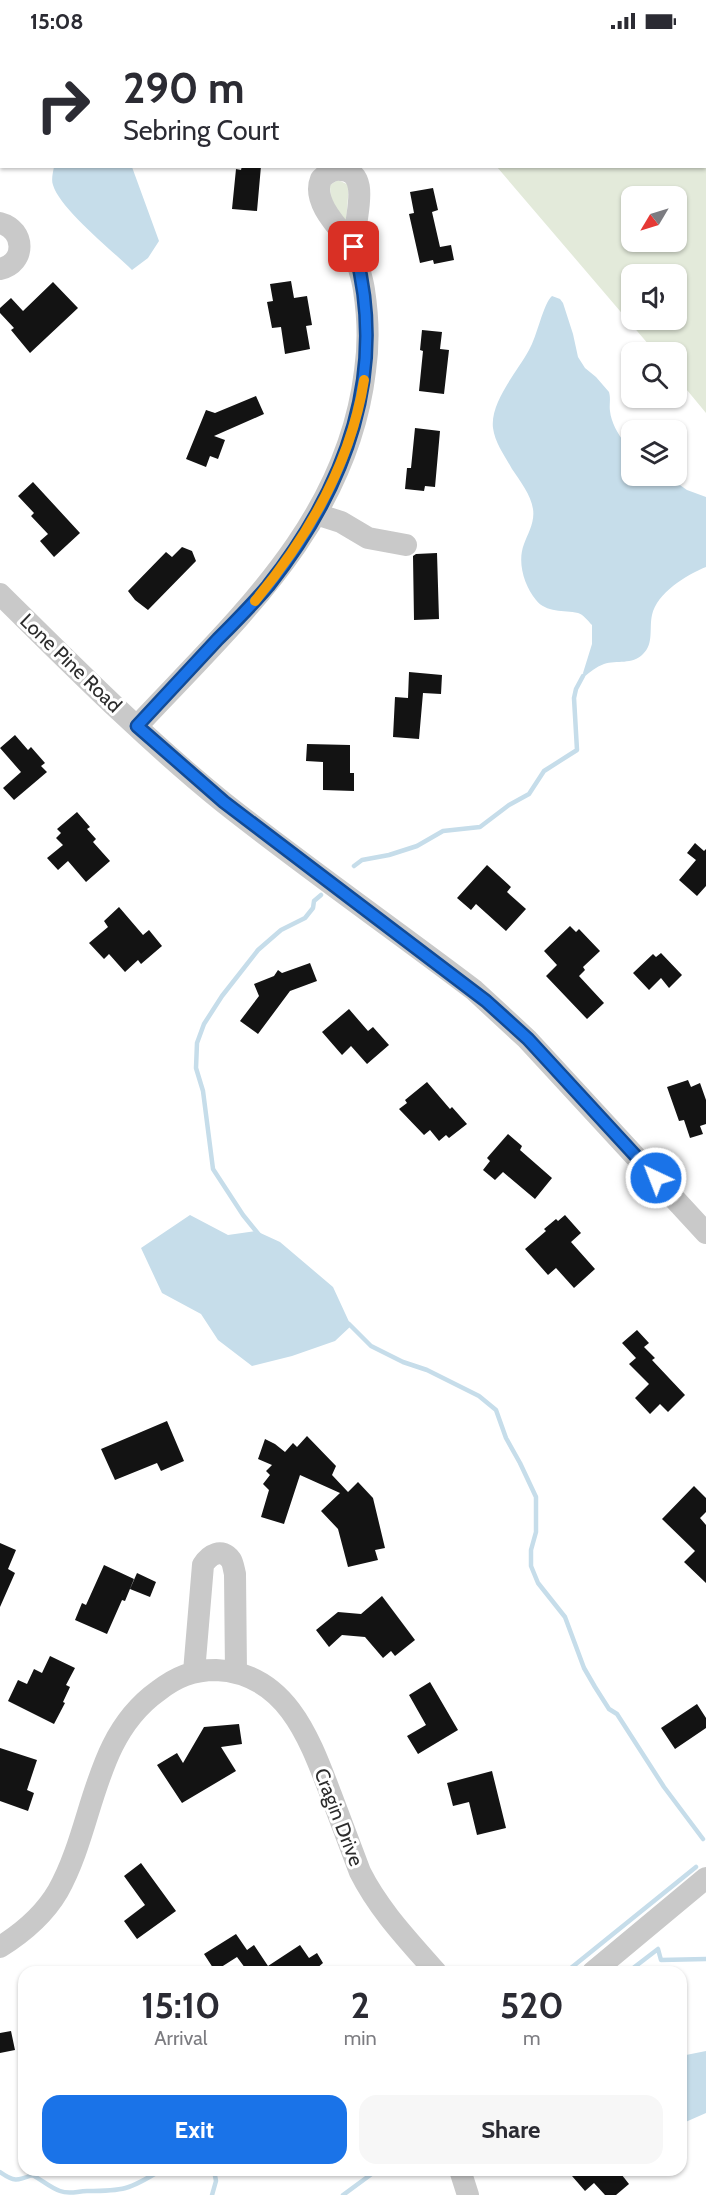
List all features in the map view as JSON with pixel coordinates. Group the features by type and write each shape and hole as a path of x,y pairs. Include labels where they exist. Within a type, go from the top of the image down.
{"street":[{"path":"0,223 17,234 20,246 10,265 0,269"},
{"path":"137,726 255,601 300,541 333,481 348,444 362,392 365,371 367,309 354,247"},
{"path":"316,514 341,522 369,538 406,545"},
{"name":"Lone Pine Road","path":"0,594 137,726 224,802 452,973 507,1018 706,1233"},
{"path":"194,1672 203,1565 208,1557 224,1554 231,1560 235,1574 236,1673"},
{"name":"Cragin Drive","path":"0,1947 41,1915 58,1891 78,1842 102,1768 122,1727 148,1697 182,1675 218,1670 236,1673 269,1689 292,1711 312,1745 369,1890 393,1923 431,1966"},
{"path":"600,1966 706,1878"},
{"path":"462,2176 468,2195"}],"green space":[{"path":"498,168 706,168 706,413 687,390 687,342 646,342 636,330 687,330 687,264 621,264 621,312"},
{"path":"338,180 349,185 346,222 331,204 330,185"}],"water":[{"path":"54,168 132,168 159,241 148,258 132,270 66,206 52,183"},
{"path":"552,296 563,303 578,357 585,368 609,392 613,424 621,438 621,486 681,486 706,497 706,567 681,580 660,599 652,615 649,646 643,654 634,660 604,664 584,677 583,673 592,644 592,625 580,614 545,607 536,600 528,587 521,558 533,518 532,504 501,449 493,428 493,418 500,398 529,350"},
{"path":"190,1215 228,1235 256,1231 280,1242 333,1287 351,1326 335,1341 292,1356 252,1366 218,1340 201,1314 162,1293 141,1248"},
{"path":"706,2051 706,2113 687,2121 687,2055"}],"building":[{"path":"242,168 261,168 257,211 232,209 236,169 241,170"},
{"path":"433,188 438,210 432,212 440,247 451,245 454,260 434,264 433,260 420,263 409,214 414,213 410,192"},
{"path":"291,281 294,298 307,296 312,325 306,326 310,349 285,354 281,327 272,328 267,302 273,301 270,284"},
{"path":"53,282 78,308 30,353 11,330 14,328 0,313 0,308 11,298 23,311"},
{"path":"422,330 442,332 440,349 449,350 444,394 419,391 423,351 420,350"},
{"path":"256,396 264,414 214,436 225,440 218,459 210,456 206,467 186,459 206,410 215,413"},
{"path":"415,428 440,431 435,487 425,486 424,491 405,489 407,468 411,468"},
{"path":"33,482 80,533 54,557 40,541 48,534 31,516 34,513 18,496"},
{"path":"182,547 192,551 196,561 148,610 128,591 166,552 172,557"},
{"path":"437,553 439,619 414,620 413,556"},
{"path":"409,672 442,675 441,694 423,693 419,739 393,737 395,697 408,698"},
{"path":"15,735 28,750 31,747 45,763 41,766 47,772 14,800 3,788 21,772 0,748"},
{"path":"307,744 350,745 350,773 354,773 354,791 323,790 323,762 306,761"},
{"path":"77,812 90,827 87,829 96,839 93,842 110,861 86,882 68,861 58,870 47,858 63,845 56,838 61,833 57,829"},
{"path":"695,843 704,851 706,849 706,886 697,896 679,880 696,860 687,853"},
{"path":"487,865 511,887 507,892 526,909 506,931 476,904 471,910 457,898"},
{"path":"119,907 143,935 149,930 162,946 141,964 138,960 125,972 109,954 104,959 89,943 108,927 104,921"},
{"path":"570,926 576,932 579,929 600,951 583,967 585,970 579,976 604,1003 587,1019 546,976 557,965 544,951"},
{"path":"661,953 682,975 669,988 661,978 649,990 633,973 653,954 656,957"},
{"path":"310,963 317,981 290,991 258,1034 240,1021 259,996 254,984 274,976 278,970 282,973"},
{"path":"349,1009 368,1031 373,1027 389,1045 367,1064 351,1046 342,1055 322,1032"},
{"path":"688,1080 691,1087 700,1083 706,1100 706,1124 700,1126 703,1134 690,1138 684,1120 679,1121 667,1087"},
{"path":"427,1082 450,1109 452,1107 467,1124 449,1138 446,1135 439,1141 430,1130 424,1135 399,1109 407,1103 405,1100"},
{"path":"508,1134 522,1146 520,1150 552,1178 535,1199 503,1172 495,1180 483,1170 490,1161 487,1158"},
{"path":"565,1215 581,1233 571,1242 595,1269 574,1288 556,1268 548,1275 525,1249 546,1231 544,1229"},
{"path":"637,1330 649,1343 644,1347 655,1358 652,1360 685,1395 668,1412 660,1404 650,1414 635,1398 649,1384 629,1364 636,1358 622,1343"},
{"path":"167,1421 184,1461 161,1471 157,1463 115,1480 101,1449"},
{"path":"307,1436 336,1466 332,1475 348,1492 358,1482 373,1498 385,1548 375,1550 378,1560 348,1567 338,1529 321,1511 340,1493 300,1475 284,1524 261,1517 269,1490 263,1484 270,1475 266,1471 272,1465 258,1459 265,1439 285,1452 293,1443 297,1447"},
{"path":"694,1486 706,1498 706,1512 700,1518 706,1525 706,1583 684,1562 695,1551 662,1519"},
{"path":"0,1543 16,1550 8,1569 15,1573 0,1607"},
{"path":"104,1565 134,1579 107,1634 75,1620 82,1603 86,1605"},
{"path":"137,1573 156,1582 150,1597 130,1589"},
{"path":"382,1596 415,1640 395,1656 391,1651 383,1658 365,1637 342,1635 329,1647 316,1630 338,1612 361,1614"},
{"path":"50,1656 75,1668 66,1685 70,1687 63,1702 65,1703 54,1724 8,1701 18,1680 27,1684 34,1669 42,1673"},
{"path":"430,1682 458,1730 418,1754 407,1736 426,1725 409,1695"},
{"path":"697,1704 706,1718 706,1728 675,1749 661,1728"},
{"path":"239,1724 242,1744 221,1747 236,1771 182,1803 157,1765 177,1753 183,1763 204,1727"},
{"path":"0,1748 37,1760 27,1790 34,1793 28,1811 0,1801"},
{"path":"492,1771 506,1828 477,1835 469,1802 453,1806 447,1783"},
{"path":"141,1863 176,1911 137,1939 124,1921 145,1905 124,1876"},
{"path":"236,1934 247,1950 254,1945 268,1966 244,1966 237,1957 223,1966 212,1966 204,1954"},
{"path":"300,1945 309,1958 317,1953 323,1963 320,1966 268,1966"},
{"path":"11,2031 15,2050 0,2053 0,2033"},
{"path":"572,2176 623,2176 629,2184 616,2195 605,2195 594,2183 585,2191"}],"waterway":[{"path":"354,866 362,860 389,855 417,846 443,831 480,827 509,805 529,794 544,771 577,750 574,698 583,676"},
{"path":"260,1236 243,1215 213,1169 203,1091 196,1068 197,1043 204,1024 222,996 258,950 281,930 305,918 313,908 314,901 321,895"},
{"path":"349,1324 371,1346 479,1396 496,1410 506,1438 536,1497 536,1532 531,1550 531,1566 538,1583 565,1617 584,1668 609,1709 617,1714 664,1787 703,1839"},
{"path":"573,1966 696,1867"},
{"path":"636,1966 658,1949 661,1960 706,1959"},
{"path":"0,2172 16,2180 29,2176"},
{"path":"34,2176 56,2189 70,2193 126,2188 151,2176"},
{"path":"212,2195 215,2176"},
{"path":"343,2195 369,2176"}],"slow traffic":[{"path":"255,601 279,572 300,541 324,499 348,444 364,380"}],"route":[{"path":"354,247 367,309 365,371 362,392 348,444 333,481 300,541 279,572 255,601 137,726 224,802 474,990 507,1018 656,1178"}]}
